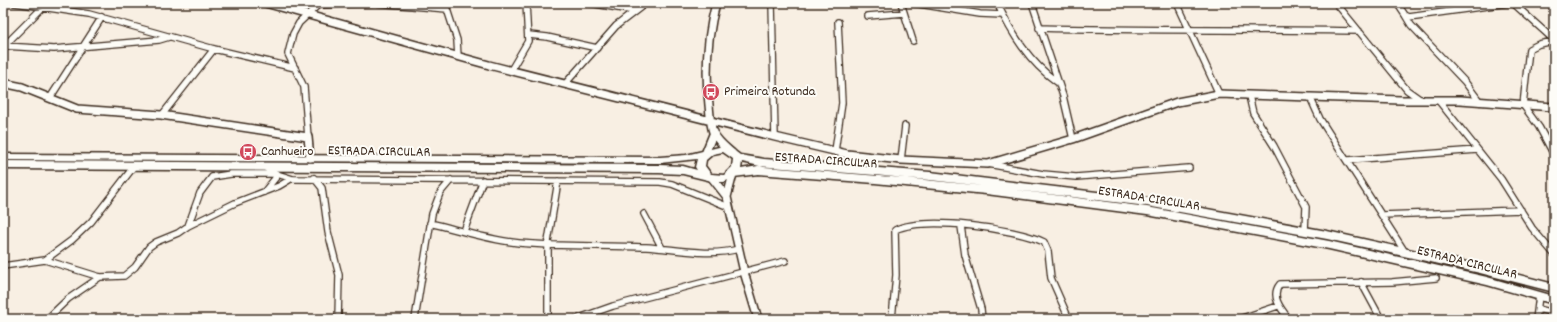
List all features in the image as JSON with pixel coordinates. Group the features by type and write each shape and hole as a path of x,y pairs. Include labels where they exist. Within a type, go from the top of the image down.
{"main road":[{"path":"723,149 735,156 738,168 732,174 723,179 708,176 700,167 700,162 705,154 723,149"},
{"name":"ESTRADA CIRCULAR","path":"3,157 660,160 686,158 705,154"},
{"name":"ESTRADA CIRCULAR","path":"735,156 764,163 930,176 1139,201 1305,231 1405,252 1554,288"},
{"name":"ESTRADA CIRCULAR","path":"3,165 666,169 683,170 708,176"},
{"name":"ESTRADA CIRCULAR","path":"732,174 758,170 875,179 986,190 1147,211 1329,245 1487,281 1554,300"}],"street":[{"path":"15,3 102,17 214,49 295,68"},
{"path":"265,3 458,57 836,151 901,160 988,164 1074,177 1189,168"},
{"path":"310,158 304,87 288,54 293,34 307,15 318,5 375,3 447,9"},
{"path":"445,3 457,40 458,57"},
{"path":"511,70 526,46 529,35 525,20 526,3"},
{"path":"590,3 634,11"},
{"path":"565,84 616,26 646,3"},
{"path":"716,3 711,20 708,47 706,86 710,120 714,132 722,145 735,156"},
{"path":"772,3 775,137"},
{"path":"902,3 913,41"},
{"path":"913,3 973,13 1003,15"},
{"path":"997,3 1022,48 1047,74 1058,82"},
{"path":"1032,3 1058,82 1073,139"},
{"path":"1177,3 1206,72 1219,94"},
{"path":"1336,3 1407,90 1422,101"},
{"path":"1397,3 1411,26 1465,82 1480,102"},
{"path":"1405,15 1409,16 1509,3"},
{"path":"1513,3 1554,40"},
{"path":"4,47 43,7"},
{"path":"868,16 904,13"},
{"path":"50,98 81,46 102,17"},
{"path":"836,151 840,136 844,95 838,22"},
{"path":"1039,28 1189,31 1260,29 1359,31"},
{"path":"529,35 547,37 597,48"},
{"path":"4,47 38,50 158,40 169,37"},
{"path":"1554,40 1539,44 1529,49 1527,58 1528,79 1523,105 1539,127 1554,155"},
{"path":"162,115 214,49"},
{"path":"3,83 23,86 75,108 95,112 162,115 270,133 308,137"},
{"path":"1401,100 1407,90"},
{"path":"988,164 1073,139 1177,102 1219,94 1422,101 1438,100 1554,107"},
{"path":"1249,96 1253,113 1274,146 1306,207 1306,214 1303,222 1305,231"},
{"path":"1310,97 1320,119 1348,160 1405,252"},
{"path":"1438,100 1453,123 1501,179 1521,210 1548,248 1554,254"},
{"path":"901,160 904,126"},
{"path":"705,154 714,132"},
{"path":"1348,160 1477,150"},
{"path":"46,260 72,240 91,222 135,165"},
{"path":"262,166 276,175 289,180"},
{"path":"188,226 200,193 212,178 231,174 276,175"},
{"path":"732,174 727,197 744,272 758,319"},
{"path":"264,192 276,175"},
{"path":"708,176 727,197"},
{"path":"3,266 46,260 100,277 124,276 135,267 149,247 156,242 178,233 188,226 235,203 264,192 289,180 314,178 558,181 641,180 672,184 729,208"},
{"path":"314,178 322,188 328,232 339,274 340,290 338,319"},
{"path":"322,188 330,179"},
{"path":"415,319 430,224 436,201 451,180"},
{"path":"464,231 483,180"},
{"path":"548,319 548,242 558,181"},
{"path":"1382,215 1521,210"},
{"path":"644,214 662,248"},
{"path":"430,224 494,239 519,243 548,242 662,248 711,253 723,253 739,249"},
{"path":"892,319 896,275 895,230 897,226 933,224 1009,230 1031,235 1045,242 1047,246 1049,272 1055,291 1069,319"},
{"path":"961,226 965,255 981,309 982,319"},
{"path":"576,319 613,306 785,260"},
{"path":"47,319 68,299 100,277"},
{"path":"1289,319 1278,306 1275,292 1276,287 1280,284 1416,281 1436,278"},
{"path":"1361,282 1381,319"},
{"path":"1536,319 1539,296"},
{"path":"1239,319 1278,306"},
{"path":"1538,309 1554,313"}],"place":[{"name":"Primeira Rotunda","path":"711,92"},
{"name":"Canhueiro","path":"248,152"}]}
